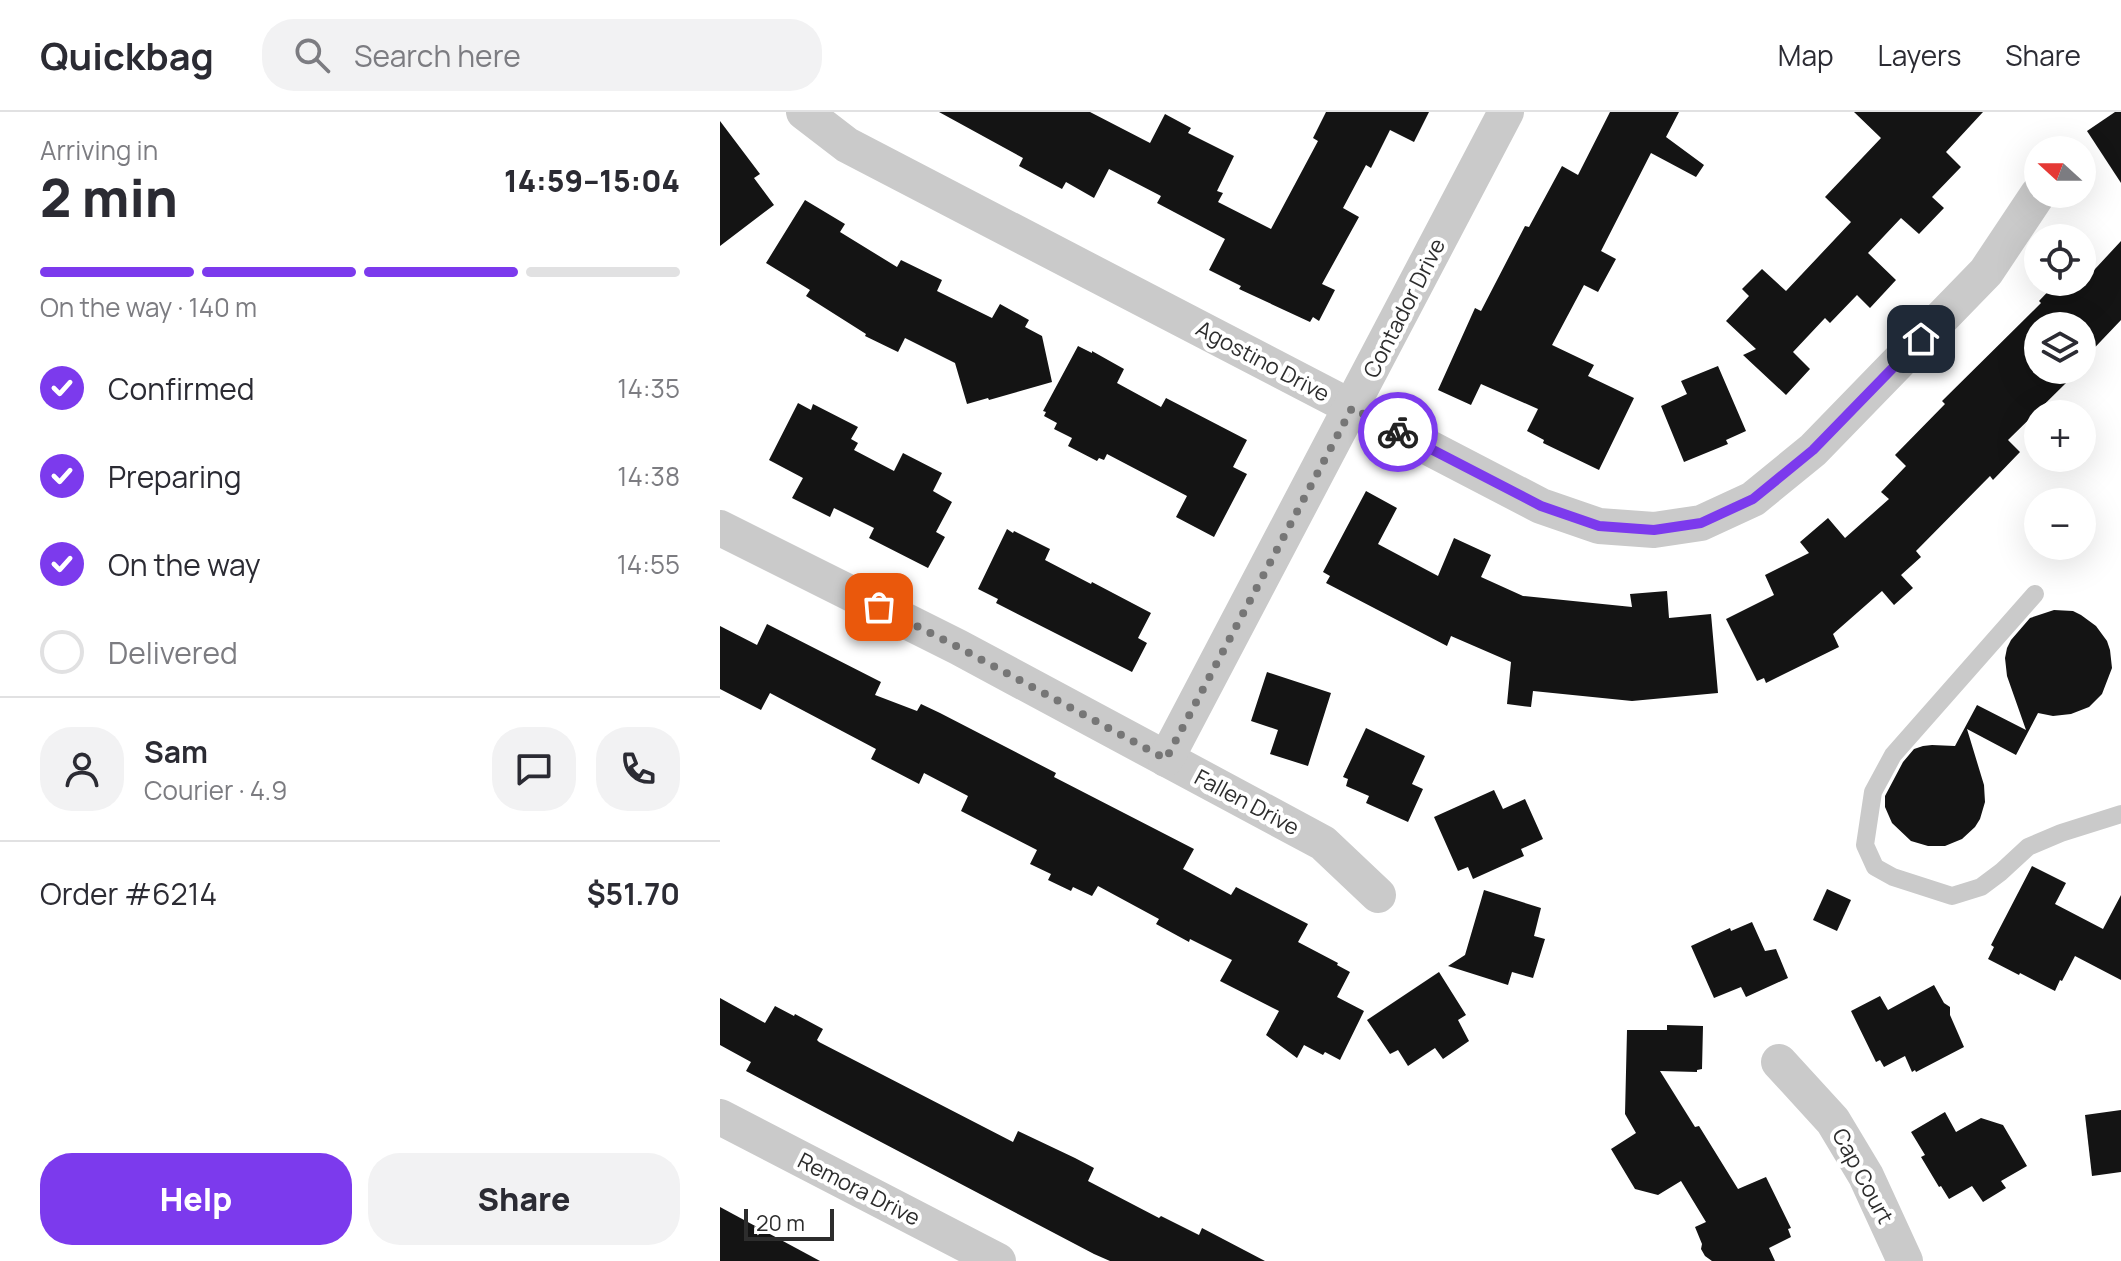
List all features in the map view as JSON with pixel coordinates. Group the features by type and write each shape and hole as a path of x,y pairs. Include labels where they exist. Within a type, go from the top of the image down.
{"street":[{"name":"Agostino Drive","path":"804,112 847,145 1352,408 1541,506 1599,526 1654,530 1701,523 1753,499 1813,450 1986,272 2029,208"},
{"name":"Contador Drive","path":"1166,759 1506,112"},
{"name":"Fallen Drive","path":"720,528 958,647 1323,843 1378,895"},
{"name":"Cap Court","path":"1779,1062 1833,1121 1866,1176 1905,1261"},
{"name":"Remora Drive","path":"720,1117 998,1261"}],"lane":[{"path":"2035,594 1893,755 1873,792 1865,845 1875,867 1893,877 1952,896 1981,887 2028,847 2121,814"}],"building":[{"path":"939,112 1090,112 1150,143 1165,114 1191,128 1188,133 1234,156 1217,191 1223,193 1218,202 1271,229 1318,141 1313,138 1326,112 1429,112 1414,142 1390,130 1371,168 1366,165 1343,208 1359,217 1322,284 1335,290 1319,321 1313,317 1310,322 1239,289 1241,286 1209,270 1225,239 1157,203 1161,196 1109,169 1094,198 1066,182 1062,189 1019,166 1023,158"},
{"path":"1610,112 1679,112 1666,137 1704,165 1696,177 1651,153 1601,251 1616,259 1598,292 1584,285 1552,345 1594,365 1588,376 1634,398 1599,470 1543,443 1544,440 1527,431 1538,409 1481,384 1471,405 1438,390 1475,308 1481,311 1525,226 1529,227 1562,166 1578,175"},
{"path":"1854,112 1983,112 1946,152 1961,167 1932,197 1944,208 1919,234 1901,218 1868,253 1896,280 1870,308 1857,295 1830,323 1825,318 1793,352 1810,369 1786,395 1743,355 1756,349 1726,321 1749,296 1742,289 1762,269 1786,291 1851,222 1825,197 1881,138"},
{"path":"2115,112 2121,112 2121,183 2096,145 2096,136 2090,136 2087,131"},
{"path":"720,121 760,174 754,178 774,205 720,246"},
{"path":"805,200 845,224 840,232 897,267 901,260 942,280 937,291 992,318 1000,304 1029,320 1025,327 1042,336 1052,382 967,404 955,363 905,338 898,352 865,336 806,296 810,290 766,263"},
{"path":"2121,241 2121,320 2096,346 2096,312 2032,312 2044,296 2096,296 2096,268"},
{"path":"2024,320 2024,384 2065,384 2049,400 2024,400 2024,424 2008,440 2020,452 1993,480 1990,476 1916,551 1921,557 1901,575 1913,588 1894,605 1882,591 1833,634 1839,647 1766,683 1764,678 1757,681 1726,619 1774,595 1765,575 1809,553 1800,542 1828,518 1845,538 1889,499 1881,492 1906,466 1895,455 1945,404 1942,401"},
{"path":"1078,346 1124,369 1117,383 1161,407 1166,398 1247,440 1233,467 1247,474 1214,537 1176,517 1187,496 1107,454 1104,460 1099,458 1097,461 1068,446 1072,438 1054,429 1057,423 1044,416 1046,412 1043,411"},
{"path":"1718,366 1746,431 1726,440 1728,444 1684,462 1661,406 1687,394 1681,381"},
{"path":"798,403 811,410 813,404 858,427 851,439 858,443 854,450 894,471 903,453 942,473 933,491 952,502 936,532 945,537 928,568 869,538 874,528 834,508 830,517 792,498 803,478 769,460"},
{"path":"1366,491 1397,508 1378,544 1438,576 1454,538 1491,555 1481,577 1523,596 1632,607 1630,594 1667,591 1669,618 1711,614 1718,693 1632,701 1533,691 1531,707 1507,704 1511,662 1451,636 1447,646 1326,583 1330,576 1323,572"},
{"path":"1007,529 1050,549 1045,560 1151,613 1138,638 1147,643 1132,672 996,603 998,599 978,589"},
{"path":"2054,610 2073,611 2081,615 2096,626 2107,641 2112,668 2102,694 2089,707 2071,714 2053,716 2038,713 2016,755 1967,729 1984,785 1985,802 1980,819 1962,839 1945,846 1928,846 1911,841 1892,823 1885,807 1885,796 1903,762 1914,749 1923,746 1955,746 1977,705 2026,730 2007,676 2007,648 2030,618"},
{"path":"767,624 881,682 875,695 917,711 921,704 940,713 1056,773 1054,777 1194,849 1183,869 1231,895 1236,887 1308,924 1298,942 1350,972 1337,997 1364,1011 1340,1060 1304,1045 1297,1058 1266,1035 1279,1011 1220,981 1232,960 1156,924 1159,919 1098,886 1092,896 1073,887 1071,891 1048,880 1051,874 1030,864 1037,850 961,811 968,796 924,773 919,784 871,759 876,749 770,693 761,710 720,689 720,626 757,645"},
{"path":"1267,672 1331,693 1308,766 1270,754 1278,730 1251,721"},
{"path":"1366,728 1425,756 1412,784 1423,789 1408,822 1366,803 1369,796 1346,786 1348,779 1343,777"},
{"path":"1494,790 1503,809 1525,799 1543,839 1521,849 1524,856 1473,879 1468,867 1458,871 1434,817"},
{"path":"2032,866 2066,883 2055,904 2103,929 2121,895 2121,980 2075,956 2055,991 1988,959 1994,947 1991,945"},
{"path":"1827,889 1851,900 1837,931 1813,920"},
{"path":"1484,890 1541,908 1534,936 1545,939 1533,978 1512,972 1508,985 1448,966 1465,955"},
{"path":"1752,922 1765,951 1776,949 1788,978 1746,997 1741,987 1714,998 1691,946 1730,928 1731,931"},
{"path":"1439,972 1466,1015 1458,1020 1469,1041 1443,1059 1435,1048 1408,1066 1398,1050 1390,1054 1367,1020"},
{"path":"1934,985 1944,1003 1950,1007 1950,1015 1964,1047 1916,1072 1912,1072 1905,1056 1884,1067 1880,1060 1876,1062 1851,1011 1880,996 1888,1010"},
{"path":"720,998 765,1023 775,1006 795,1014 823,1029 817,1040 819,1042 1013,1142 1018,1131 1075,1158 1094,1168 1088,1181 1159,1218 1161,1216 1199,1235 1202,1228 1265,1261 1110,1261 1094,1254 746,1071 751,1062 720,1045"},
{"path":"1667,1025 1703,1026 1702,1069 1697,1072 1660,1071 1738,1189 1766,1177 1791,1228 1788,1229 1791,1237 1769,1248 1775,1261 1712,1261 1701,1249 1695,1227 1706,1222 1681,1181 1658,1195 1635,1189 1611,1149 1636,1133 1625,1114 1627,1030 1667,1030"},
{"path":"2121,1110 2121,1172 2092,1176 2085,1115"},
{"path":"1945,1112 1956,1132 1981,1118 2003,1125 2027,1166 2001,1181 2006,1188 1983,1202 1972,1186 1949,1199 1921,1157 1925,1155 1911,1132"},
{"path":"720,1207 820,1261 720,1261"}],"way so far":[{"path":"879,607 1166,759 1352,408 1398,432"}],"route":[{"path":"1398,432 1541,506 1599,526 1654,530 1701,523 1753,499 1813,450 1921,339"}]}
